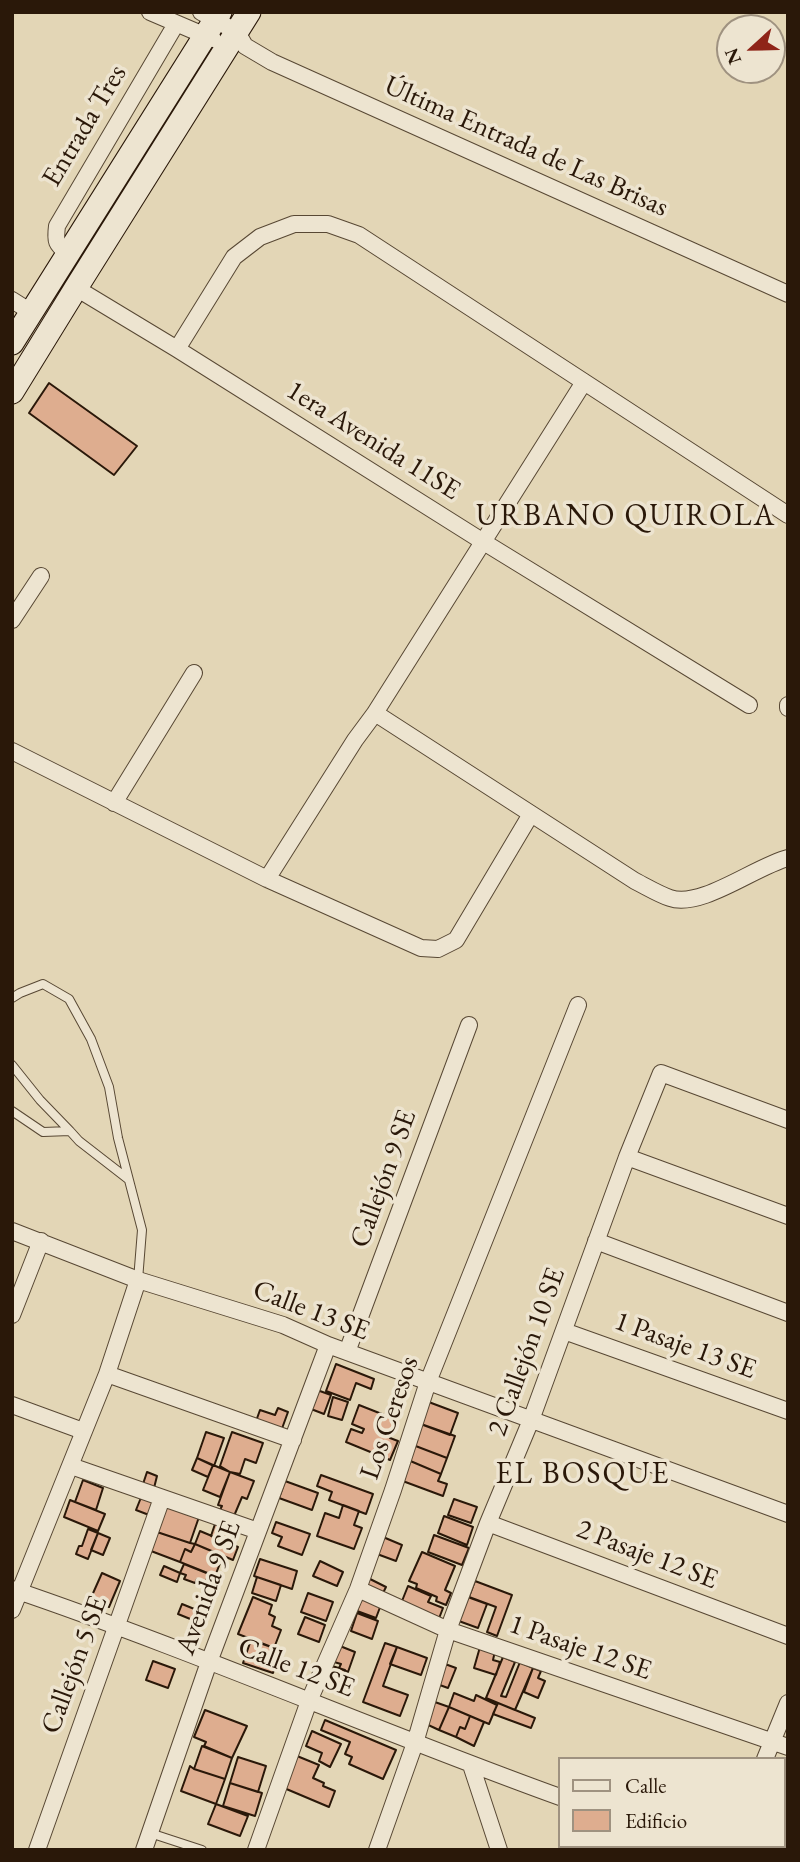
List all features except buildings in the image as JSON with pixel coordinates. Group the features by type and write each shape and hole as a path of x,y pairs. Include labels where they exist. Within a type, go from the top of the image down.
{"main road":[{"path":"12,392 236,41 249,12"},
{"path":"12,343 21,306 68,254 211,20"}],"street":[{"name":"Última Entrada de Las Brisas","path":"150,12 176,24 211,20 236,41 272,62 788,294"},
{"name":"Entrada Tres","path":"68,254 55,240 57,226 176,24"},
{"path":"177,349 234,257 260,237 294,224 328,224 359,235 788,515"},
{"name":"1era Avenida 11SE","path":"76,288 749,705"},
{"path":"267,879 583,382"},
{"path":"12,620 41,576"},
{"path":"114,803 194,673"},
{"path":"374,713 635,881 672,899 691,899 711,892 788,858"},
{"path":"12,751 267,879 421,948 438,949 456,940 531,814"},
{"name":"Los Ceresos","path":"256,1850 309,1701 358,1589 428,1382 578,1005"},
{"name":"Callejón 9 SE","path":"347,1353 470,1025"},
{"name":"2 Callejón 10 SE","path":"379,1849 415,1743 448,1630 488,1523 531,1420 627,1157 661,1073 788,1120"},
{"path":"627,1157 788,1216"},
{"name":"Calle 13 SE","path":"12,1231 138,1280 283,1325 347,1353 788,1514"},
{"path":"12,1315 41,1241"},
{"path":"596,1241 788,1313"},
{"path":"12,1610 15,1590 71,1466 107,1374 138,1280"},
{"name":"1 Pasaje 13 SE","path":"564,1331 788,1411"},
{"name":"Avenida 9 SE","path":"144,1850 209,1662 328,1345"},
{"path":"107,1374 293,1440"},
{"path":"12,1405 83,1431"},
{"path":"71,1466 258,1531"},
{"name":"Callejón 5 SE","path":"37,1850 162,1498"},
{"name":"2 Pasaje 12 SE","path":"488,1523 788,1636"},
{"name":"1 Pasaje 12 SE","path":"358,1589 448,1630 788,1747"},
{"name":"Calle 12 SE","path":"15,1590 558,1796"},
{"path":"766,1757 788,1703"},
{"path":"471,1765 499,1850"}],"lane":[{"path":"12,998 43,984 69,999 91,1039 109,1087 128,1179 142,1230 138,1280"},
{"path":"12,1065 40,1100 79,1141 128,1179"},
{"path":"12,1111 43,1132 70,1131"},
{"path":"150,1833 202,1850"}],"district":[{"name":"URBANO QUIROLA","path":"626,517"},
{"name":"EL BOSQUE","path":"583,1475"}]}
